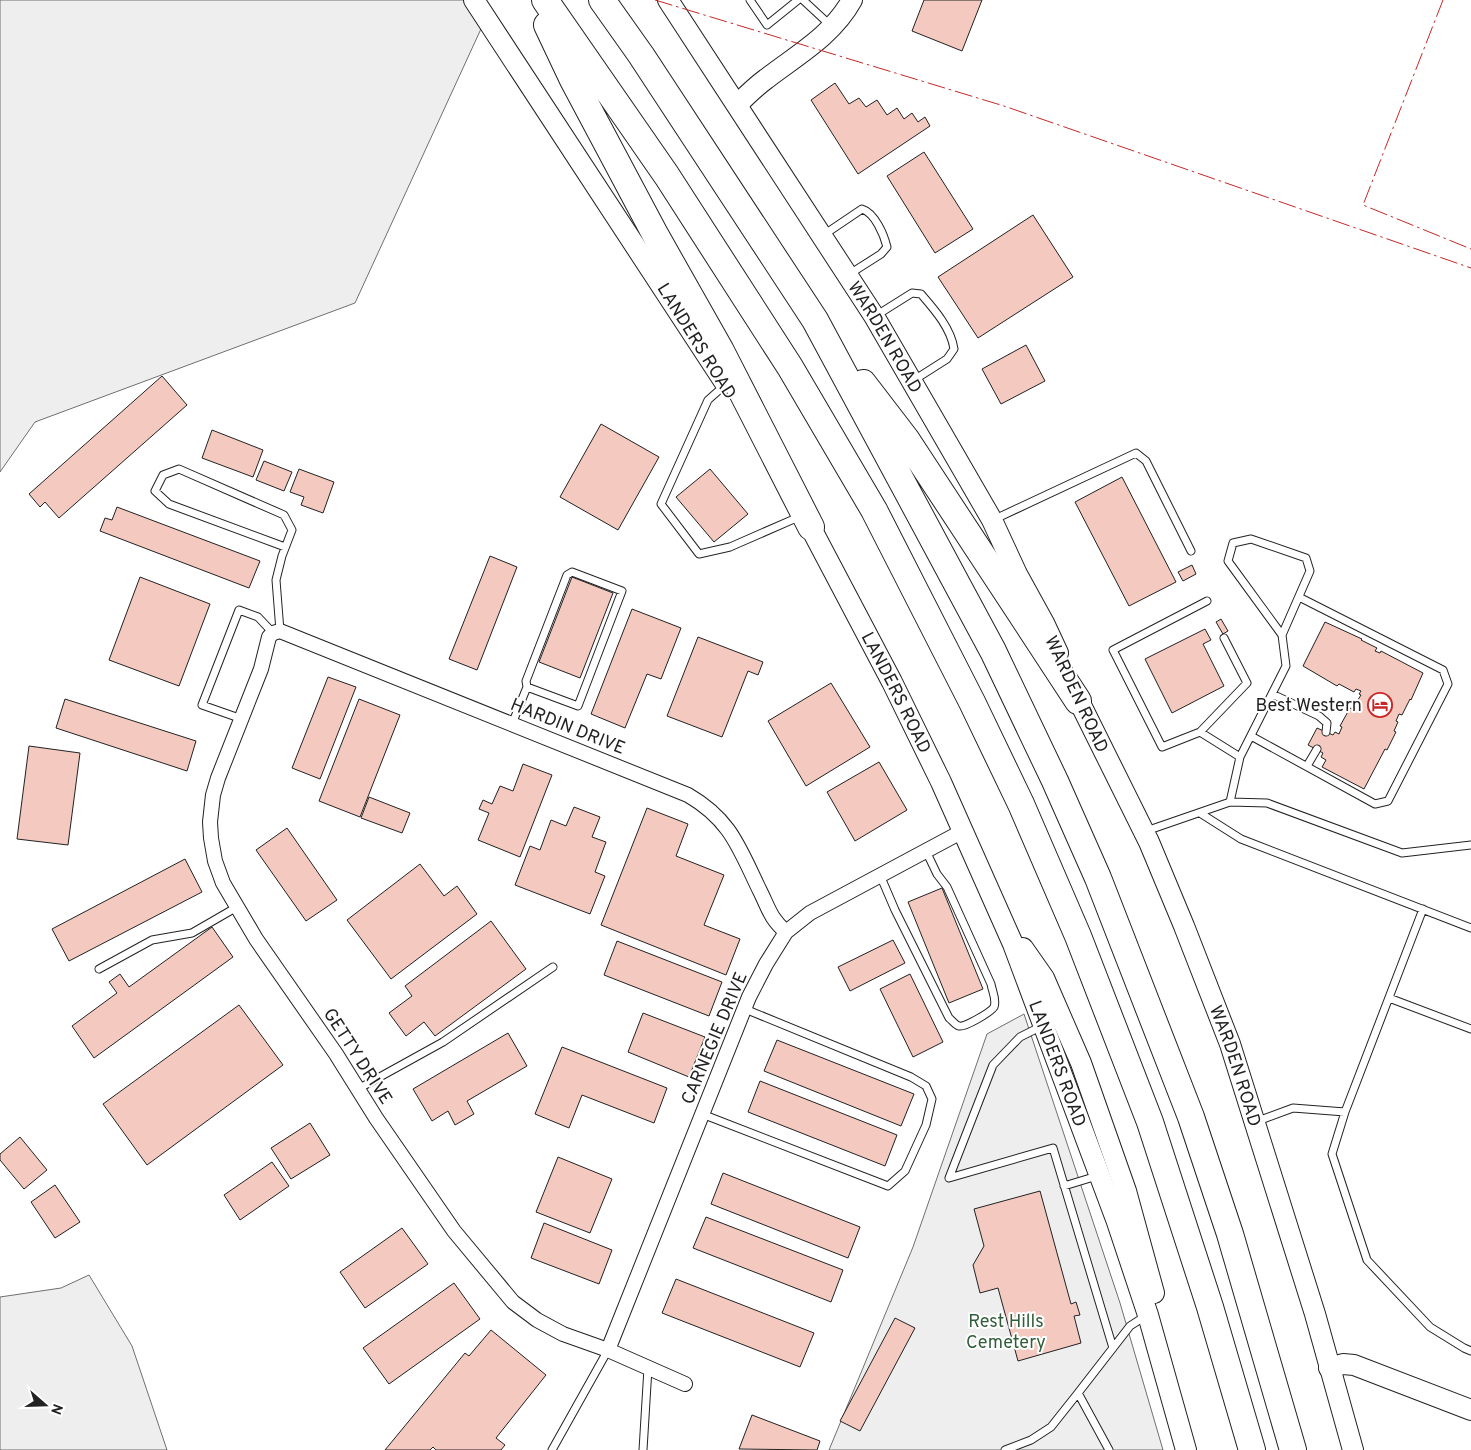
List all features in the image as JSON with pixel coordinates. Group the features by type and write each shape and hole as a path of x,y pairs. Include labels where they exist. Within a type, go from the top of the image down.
{"highway":[{"path":"535,0 573,80 656,236 721,351 807,521"},
{"path":"546,0 667,176 790,367 874,510 972,702 1021,804 1078,936 1150,1122 1210,1307 1252,1450"},
{"path":"602,0 641,55 814,320 906,440 1078,701"},
{"path":"814,320 993,652 1055,781 1098,878 1191,1117 1233,1243 1293,1450"}],"main road":[{"name":"LANDERS ROAD","path":"474,0 726,385 807,521 892,682 941,782 1000,915 1045,1025 1117,1222 1148,1315 1186,1450"},
{"name":"WARDEN ROAD","path":"668,0 874,316 992,520 1017,574 1044,623 1078,701 1144,832 1184,926 1230,1044 1315,1314 1353,1450"},
{"path":"737,105 765,80 808,49 832,27 846,11 852,0"},
{"path":"1000,915 1044,978 1081,1063 1126,1191 1199,1450"},
{"path":"1329,1368 1343,1364 1354,1365 1471,1410"}],"street":[{"name":"GETTY DRIVE","path":"277,632 269,638 261,669 213,795 210,822 211,838 215,861 223,884 256,939 336,1054 454,1231 513,1302 537,1320 562,1334 608,1350 686,1384"},
{"name":"HARDIN DRIVE","path":"277,632 512,724 688,795 706,805 729,829 769,913 775,922 786,932"},
{"name":"CARNEGIE DRIVE","path":"608,1350 745,1009 766,964 786,932 810,913 962,832"}],"lane":[{"path":"750,0 767,24 798,0"},
{"path":"803,0 832,27"},
{"path":"822,236 862,209 867,210 875,220 887,247 885,251 847,275"},
{"path":"874,316 912,293 921,294 935,311 953,340 954,348 947,359 912,381"},
{"path":"726,385 708,400 661,504 699,554 730,547 807,521"},
{"path":"992,520 1136,453 1146,460 1191,551"},
{"path":"277,632 276,580 292,530 284,516 179,469 163,474 156,491 169,504 285,548"},
{"path":"1230,802 1240,757 1286,666 1282,635 1228,561 1233,543 1251,539 1306,558 1310,571 1282,635"},
{"path":"512,724 527,688 526,681 567,574 572,572 622,590 578,706 527,688"},
{"path":"1251,736 1375,804 1388,801 1448,684 1443,670 1298,597"},
{"path":"1206,601 1113,650 1162,747 1200,732 1246,683 1224,638"},
{"path":"242,719 202,705 239,610 258,617 277,632"},
{"path":"1272,694 1319,716 1327,723 1326,732"},
{"path":"1200,732 1240,757"},
{"path":"1307,766 1316,750"},
{"path":"1144,832 1230,802 1267,804 1402,853 1471,845"},
{"path":"1200,813 1241,839 1471,928"},
{"path":"880,874 895,910 949,1018 958,1026 963,1026 990,1011 994,1007 995,1000 990,984 947,887 937,874 926,851"},
{"path":"99,969 152,940 192,933 237,907"},
{"path":"1423,909 1345,1112 1332,1154 1367,1260 1430,1327 1471,1351"},
{"path":"358,1088 443,1042 552,967"},
{"path":"1389,998 1471,1030"},
{"path":"702,1114 888,1186 905,1171 926,1125 932,1099 926,1086 911,1077 745,1009"},
{"path":"1045,1025 1020,1037 993,1066 949,1178 1053,1148 1113,1348"},
{"path":"1254,1123 1293,1108 1345,1112"},
{"path":"1064,1186 1100,1175"},
{"path":"1005,1450 1031,1440 1051,1427 1130,1326 1148,1315"},
{"path":"552,1450 608,1350"},
{"path":"643,1450 648,1368"},
{"path":"1078,1393 1109,1450"}],"green space":[{"path":"0,0 470,0 486,18 355,303 35,422 0,472"},
{"name":"Rest Hills Cemetery","path":"1024,1014 1120,1303 1163,1450 829,1450 913,1247 987,1034"},
{"path":"89,1275 132,1346 167,1450 0,1450 0,1297 61,1288"}],"building":[{"path":"924,0 982,0 962,51 912,31"},
{"path":"835,83 849,104 859,98 866,107 877,100 887,115 897,108 904,119 912,113 918,122 925,117 930,126 858,174 811,100"},
{"path":"924,152 973,229 935,253 887,176"},
{"path":"1033,215 1073,277 978,338 938,277"},
{"path":"1026,345 1045,381 1001,404 982,369"},
{"path":"162,376 187,405 59,518 45,502 40,507 29,494"},
{"path":"601,424 659,457 618,530 560,497"},
{"path":"212,430 263,450 253,477 202,458"},
{"path":"264,461 292,472 284,491 256,480"},
{"path":"299,469 334,482 323,513 301,505 304,497 290,492"},
{"path":"710,469 748,514 714,542 676,497"},
{"path":"1122,477 1176,582 1129,606 1075,502"},
{"path":"117,507 260,561 249,588 100,531 105,518 112,520"},
{"path":"490,556 517,567 477,670 449,659"},
{"path":"1192,565 1196,574 1183,581 1178,572"},
{"path":"140,577 210,604 179,686 109,660"},
{"path":"572,577 613,593 580,678 539,662"},
{"path":"632,609 681,628 661,679 647,674 625,728 591,714"},
{"path":"1221,619 1228,631 1223,634 1216,622"},
{"name":"Best Western","path":"1325,622 1362,639 1377,648 1375,651 1380,653 1381,651 1423,673 1411,700 1402,715 1399,714 1394,731 1396,732 1387,750 1385,749 1364,789 1322,767 1326,760 1321,757 1323,753 1308,745 1317,728 1333,735 1335,732 1339,734 1342,727 1340,726 1350,708 1352,709 1361,695 1359,694 1361,691 1356,689 1354,692 1339,684 1337,686 1303,666"},
{"path":"1205,629 1211,640 1203,644 1224,686 1172,713 1145,659"},
{"path":"698,637 763,662 758,675 748,671 722,737 667,716"},
{"path":"328,677 356,687 320,779 292,768"},
{"path":"831,683 870,747 806,786 768,721"},
{"path":"65,699 196,741 187,771 56,728"},
{"path":"359,699 400,715 360,817 319,801"},
{"path":"29,746 80,753 68,845 17,839"},
{"path":"879,762 907,810 855,841 827,792"},
{"path":"523,764 552,775 520,857 478,840 489,813 479,809 483,800 492,804 500,786 513,791"},
{"path":"369,797 410,813 402,833 361,818"},
{"path":"574,807 600,817 592,837 606,842 595,872 605,876 590,914 515,885 530,846 540,850 551,820 566,826"},
{"path":"647,808 688,824 676,856 724,875 704,925 740,939 726,975 601,925"},
{"path":"287,828 337,900 306,921 256,850"},
{"path":"185,859 202,892 69,961 52,929"},
{"path":"420,864 444,896 457,886 477,914 391,979 347,920"},
{"path":"942,888 983,989 949,1003 908,902"},
{"path":"491,921 526,969 435,1036 424,1022 406,1036 389,1013 412,996 405,986"},
{"path":"212,927 233,957 94,1058 72,1026 117,993 109,982 120,974 129,987"},
{"path":"893,940 905,963 850,991 838,967"},
{"path":"617,941 722,982 709,1016 604,975"},
{"path":"910,974 943,1042 913,1057 880,989"},
{"path":"239,1005 283,1065 147,1165 103,1104"},
{"path":"643,1013 705,1037 689,1077 628,1052"},
{"path":"508,1033 527,1066 467,1101 474,1114 455,1125 448,1111 432,1121 413,1089"},
{"path":"777,1040 914,1094 901,1126 764,1071"},
{"path":"562,1047 667,1088 654,1123 582,1095 569,1128 535,1114"},
{"path":"760,1081 897,1135 885,1166 748,1112"},
{"path":"310,1123 330,1155 291,1179 271,1148"},
{"path":"20,1137 47,1170 24,1189 0,1160 0,1154"},
{"path":"558,1157 612,1179 590,1233 536,1212"},
{"path":"272,1162 289,1186 240,1220 224,1195"},
{"path":"723,1173 860,1227 848,1258 711,1204"},
{"path":"55,1185 80,1222 55,1238 31,1202"},
{"path":"1040,1191 1071,1304 1076,1302 1080,1315 1074,1316 1081,1343 1018,1361 998,1288 980,1293 973,1265 984,1246 974,1209"},
{"path":"706,1217 843,1270 831,1302 693,1248"},
{"path":"544,1223 612,1250 599,1284 531,1258"},
{"path":"402,1228 428,1264 365,1308 340,1272"},
{"path":"676,1279 814,1333 800,1367 662,1313"},
{"path":"454,1283 480,1319 389,1384 363,1348"},
{"path":"895,1318 915,1328 860,1431 840,1421"},
{"path":"491,1330 546,1375 496,1438 505,1445 501,1450 436,1450 433,1447 430,1450 385,1450 465,1353 469,1356"},
{"path":"752,1415 820,1441 817,1450 739,1449"}],"power":[{"path":"655,0 1004,106 1471,268"},
{"path":"1443,0 1363,205 1471,249"}],"place":[{"name":"Best Western","path":"1380,705"}]}
